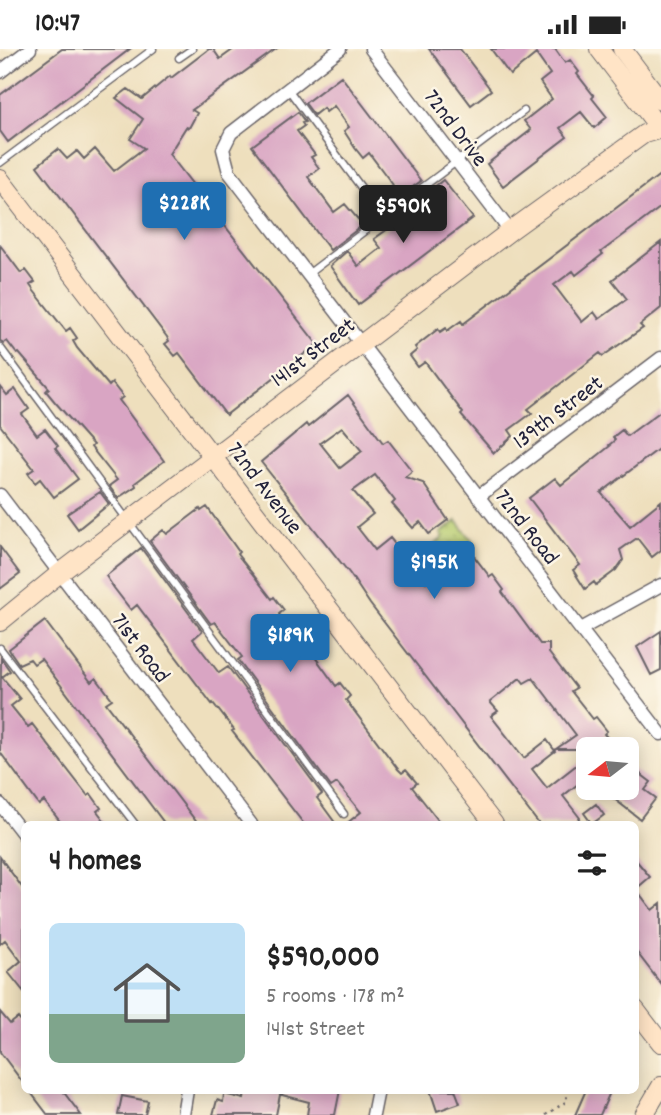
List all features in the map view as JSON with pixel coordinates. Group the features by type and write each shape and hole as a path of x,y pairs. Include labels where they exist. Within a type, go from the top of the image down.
{"street":[{"path":"0,72 30,49"},
{"name":"72nd Road","path":"340,49 231,133 223,149 229,171 661,734"},
{"name":"72nd Drive","path":"371,49 510,231"},
{"path":"599,49 660,129"},
{"path":"622,49 661,101"},
{"name":"141st Street","path":"0,622 60,573 510,231 644,134 660,129"},
{"name":"72nd Avenue","path":"0,179 492,821"},
{"name":"139th Street","path":"478,497 661,358"},
{"name":"71st Road","path":"0,495 249,821"},
{"path":"581,629 661,585"},
{"path":"0,804 21,831"},
{"path":"639,1014 661,1043"},
{"path":"644,1115 661,1086"},
{"path":"183,1115 186,1094"},
{"path":"373,1115 377,1094"}],"lane":[{"path":"0,163 153,49"},
{"path":"179,58 192,49"},
{"path":"288,89 383,217"},
{"path":"308,274 523,111"},
{"path":"0,348 344,814"},
{"path":"0,648 133,821"}],"path":[{"path":"546,1115 567,1101 566,1094"}],"green space":[{"path":"457,521 476,545 440,574 423,554 443,538 441,533"}],"building":[{"path":"62,49 130,49 8,142 0,131 0,95"},
{"path":"209,49 213,49 220,59 234,49 276,49 192,110 197,113 169,154 317,344 226,415 179,353 175,356 165,344 169,341 167,337 37,166 58,149 67,159 77,151 84,159 95,149 114,171 144,148 130,139 143,119 116,98 128,89 142,99"},
{"path":"429,49 460,49 491,90 471,105"},
{"path":"491,49 555,49 565,63 570,60 594,96 592,98 607,117 594,128 581,112 560,128 567,137 503,186 487,164 531,130 524,121 552,99 540,82 550,74 536,54 510,75"},
{"path":"341,76 421,181 396,199 388,189 393,185 369,153 363,158 355,148 344,131 349,127 334,106 326,112 323,108 314,115 305,103"},
{"path":"298,112 305,122 297,131 315,155 311,157 319,168 308,177 334,212 345,204 363,225 330,250 252,146"},
{"path":"661,174 661,207 601,252 603,254 576,275 573,271 554,285 582,322 594,312 599,319 627,299 612,280 661,242 661,308 640,325 643,328 603,356 600,353 528,409 532,413 509,430 513,436 494,453 461,415 463,413 425,362 418,367 410,356 417,350 415,347 438,329 440,332 446,328 447,331 461,321 463,324"},
{"path":"443,180 473,218 358,305 330,266 347,251 358,266 381,248 374,239 402,219 409,228 420,220 431,211 421,198"},
{"path":"0,245 21,273 26,270 35,282 30,285 66,331 70,328 77,338 73,341 77,348 109,386 112,383 123,397 119,400 164,461 118,498 109,486 117,480 91,447 93,445 46,391 49,388 19,353 17,354 7,341 0,341"},
{"path":"0,386 7,395 15,389 29,409 22,414 37,435 45,429 58,446 55,448 78,479 54,497 40,479 35,483 28,473 34,469 0,425"},
{"path":"348,395 383,443 388,440 412,471 405,477 423,483 448,520 429,534 420,522 413,528 392,504 395,501 375,475 353,491 373,514 357,527 375,550 390,538 426,582 440,574 447,574 473,555 490,577 493,575 504,590 502,592 540,644 549,644 549,653 576,688 571,691 593,719 596,717 607,731 604,734 607,737 576,737 576,749 556,749 576,735 533,678 524,683 520,678 490,702 498,711 491,716 524,758 547,740 555,751 532,769 547,788 576,765 576,786 563,796 580,818 576,821 537,821 370,604 350,574 261,462 306,424 308,427","holes":["342,427 362,451 340,468 320,443"]},
{"path":"661,411 661,447 601,493 630,526 661,501 661,550 652,557 637,538 620,550 623,560 616,570 596,585 594,582 585,589 573,570 580,565 529,498 555,478 561,485 610,446 615,440 613,437 622,430 627,436"},
{"path":"100,492 109,504 78,529 67,514"},
{"path":"207,507 239,552 237,554 272,599 274,597 284,610 279,614 281,618 336,686 340,683 350,696 346,700 398,769 402,773 406,770 417,783 412,787 439,821 350,821 361,812 337,783 331,787 238,660 242,657 215,622 211,624 150,541 163,530 167,534 200,509 201,511"},
{"path":"0,547 20,574 0,589"},
{"path":"141,548 202,631 193,639 219,673 228,667 322,794 317,798 334,821 302,821 137,605 131,610 106,576"},
{"path":"45,621 91,682 96,678 112,699 106,703 196,821 163,821 41,659 34,664 30,659 19,664 9,649"},
{"path":"661,631 661,670 651,675 637,647"},
{"path":"1,658 10,671 2,677 20,699 11,706 28,727 32,724 88,796 91,794 101,808 97,811 105,821 60,821 44,801 39,805 0,752"},
{"path":"639,773 651,782 645,790 656,798 640,819 616,800 639,800"},
{"path":"596,804 604,815 596,821 590,821 584,813"},
{"path":"0,857 21,886 21,961 5,940 0,944"},
{"path":"639,864 650,877 639,886"},
{"path":"639,893 652,910 661,903 661,984 639,955"},
{"path":"21,961 21,988 8,972"},
{"path":"0,1012 10,1024 18,1018 21,1022 21,1080 0,1052"},
{"path":"32,1094 65,1094 81,1115 48,1115"},
{"path":"224,1094 244,1099 245,1094 280,1094 276,1115 213,1115 217,1100 223,1102"},
{"path":"339,1094 335,1115 307,1115 309,1102 282,1095"},
{"path":"431,1094 457,1094 460,1103 437,1111"},
{"path":"584,1094 609,1094 600,1115 575,1115"},
{"path":"122,1096 148,1101 145,1115 118,1115"}]}
